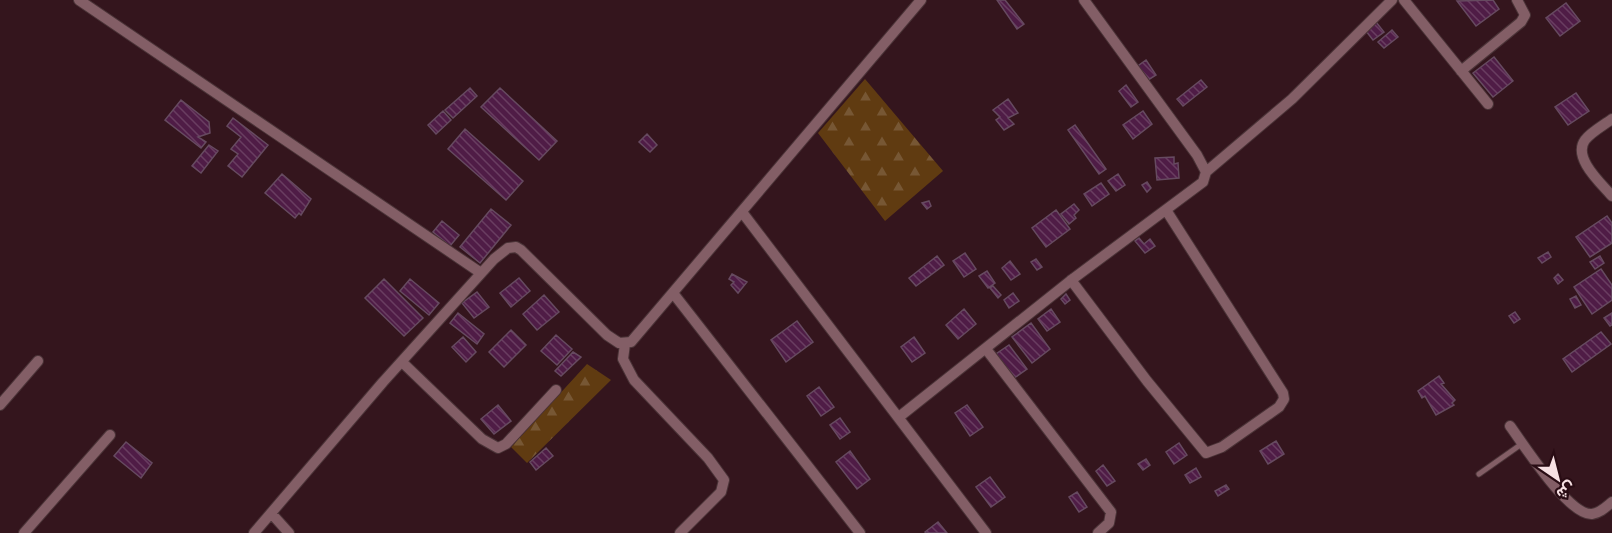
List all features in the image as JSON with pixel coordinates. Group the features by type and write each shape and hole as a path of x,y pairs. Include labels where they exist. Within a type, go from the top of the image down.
{"street":[{"path":"79,0 481,273"},
{"path":"680,533 721,492 724,480 708,458 634,380 623,358 625,344 639,333 921,0"},
{"path":"1084,0 1197,155 1206,172"},
{"path":"899,417 1071,280 1203,182 1206,172 1292,99 1392,0"},
{"path":"1404,0 1488,104"},
{"path":"1461,71 1521,22 1525,15 1517,0"},
{"path":"1612,119 1585,140 1582,150 1585,162 1612,196"},
{"path":"1071,280 1155,391 1206,453 1222,447 1279,407 1284,399 1283,393 1166,210"},
{"path":"742,212 986,533"},
{"path":"254,533 481,273 508,248 516,247 607,335 625,344"},
{"path":"673,293 860,533"},
{"path":"986,349 1111,512 1109,523 1098,533"},
{"path":"0,405 38,361"},
{"path":"402,362 482,439 498,448 506,444 556,390"},
{"path":"1510,426 1575,507 1591,514 1612,502"},
{"path":"24,533 110,435"},
{"path":"271,513 289,533"}],"lane":[{"path":"1479,474 1522,443"}],"green space":[{"path":"865,79 943,171 885,221 818,133"},
{"path":"587,364 611,380 527,463 511,447"}],"building":[{"path":"997,0 1005,0 1024,24 1017,29"},
{"path":"1493,0 1499,9 1476,26 1457,1"},
{"path":"1566,3 1580,21 1560,36 1546,18"},
{"path":"1376,22 1384,32 1373,40 1366,31"},
{"path":"1392,30 1398,37 1384,48 1378,42"},
{"path":"1494,57 1513,81 1493,97 1473,73"},
{"path":"1146,60 1156,75 1145,82 1135,68"},
{"path":"1201,80 1207,87 1183,106 1177,99"},
{"path":"1126,85 1138,102 1131,107 1119,91"},
{"path":"470,88 477,96 453,118 445,110"},
{"path":"500,88 557,141 539,160 481,107"},
{"path":"1576,93 1589,111 1568,125 1555,107"},
{"path":"1008,99 1018,113 1008,118 1014,124 1004,130 996,120 1000,117 993,110"},
{"path":"181,100 209,122 210,133 198,137 206,142 201,148 165,120"},
{"path":"443,111 451,120 436,134 428,125"},
{"path":"1143,111 1152,124 1133,139 1123,125"},
{"path":"233,118 268,145 242,177 228,166 238,154 231,149 241,137 227,126"},
{"path":"1075,125 1106,169 1099,174 1068,130"},
{"path":"465,129 523,181 506,200 448,149"},
{"path":"647,134 657,145 650,152 639,142"},
{"path":"209,145 218,151 201,173 192,166"},
{"path":"1174,157 1174,164 1178,163 1179,178 1157,180 1155,158"},
{"path":"282,174 311,199 301,215 299,213 295,218 265,193"},
{"path":"1118,174 1125,185 1116,191 1108,181"},
{"path":"1147,182 1151,188 1147,192 1142,185"},
{"path":"1101,183 1109,194 1092,206 1084,194"},
{"path":"929,201 931,206 927,209 922,203"},
{"path":"1074,204 1079,210 1074,215 1076,218 1069,224 1061,214"},
{"path":"491,209 511,225 480,263 460,247"},
{"path":"1056,210 1070,229 1046,247 1032,228"},
{"path":"1607,216 1612,223 1612,243 1590,257 1576,237"},
{"path":"442,221 459,235 450,246 433,232"},
{"path":"1139,238 1144,244 1150,239 1155,246 1145,253 1135,241"},
{"path":"1548,252 1551,257 1542,263 1538,258"},
{"path":"965,253 976,269 964,277 953,261"},
{"path":"937,256 944,265 916,286 909,278"},
{"path":"1600,256 1604,263 1595,269 1590,262"},
{"path":"1036,259 1042,267 1037,270 1031,262"},
{"path":"1010,261 1020,274 1011,280 1002,268"},
{"path":"1601,269 1612,285 1612,300 1592,314 1574,287"},
{"path":"987,271 995,283 988,288 979,276"},
{"path":"732,274 747,282 738,293 731,285 734,282 729,279"},
{"path":"1558,274 1563,280 1558,284 1554,278"},
{"path":"519,278 530,291 511,307 500,293"},
{"path":"384,279 423,318 404,336 365,298"},
{"path":"410,279 439,303 429,315 400,291"},
{"path":"993,286 1001,295 998,298 990,288"},
{"path":"477,292 489,307 474,318 462,303"},
{"path":"1013,293 1019,301 1009,308 1004,300"},
{"path":"1066,294 1070,300 1065,304 1061,299"},
{"path":"544,295 559,312 537,330 523,314"},
{"path":"1576,296 1581,305 1575,308 1570,299"},
{"path":"964,309 976,324 958,339 946,325"},
{"path":"1051,309 1060,322 1047,331 1038,319"},
{"path":"1515,312 1520,319 1514,323 1509,316"},
{"path":"458,313 484,334 477,344 450,323"},
{"path":"1612,313 1612,325 1610,326 1604,318"},
{"path":"797,321 813,342 786,362 771,340"},
{"path":"1031,323 1050,349 1032,363 1012,337"},
{"path":"511,330 526,345 504,367 489,352"},
{"path":"1601,332 1611,344 1572,372 1563,359"},
{"path":"556,335 572,349 557,365 541,351"},
{"path":"463,337 476,352 466,362 452,347"},
{"path":"914,337 925,353 912,362 901,347"},
{"path":"1009,345 1027,369 1010,381 993,356"},
{"path":"573,352 581,357 561,376 555,371"},
{"path":"1439,376 1444,383 1441,384 1455,400 1452,403 1454,405 1436,415 1425,396 1422,398 1418,391"},
{"path":"819,387 834,407 821,416 807,396"},
{"path":"498,405 511,421 494,434 481,419"},
{"path":"967,405 983,427 970,436 955,413"},
{"path":"840,418 850,432 840,439 830,425"},
{"path":"1276,441 1284,454 1268,464 1260,451"},
{"path":"126,442 152,463 141,478 114,456"},
{"path":"1179,443 1187,455 1174,464 1166,452"},
{"path":"546,448 553,456 536,470 530,462"},
{"path":"850,451 870,479 857,489 836,462"},
{"path":"1146,459 1150,465 1143,470 1138,464"},
{"path":"1103,465 1115,481 1107,486 1096,471"},
{"path":"1196,468 1201,477 1190,483 1185,475"},
{"path":"990,477 1005,497 991,507 976,487"},
{"path":"1226,485 1229,489 1218,496 1215,491"},
{"path":"1077,492 1087,507 1079,512 1069,497"},
{"path":"938,522 947,533 925,532"}]}
